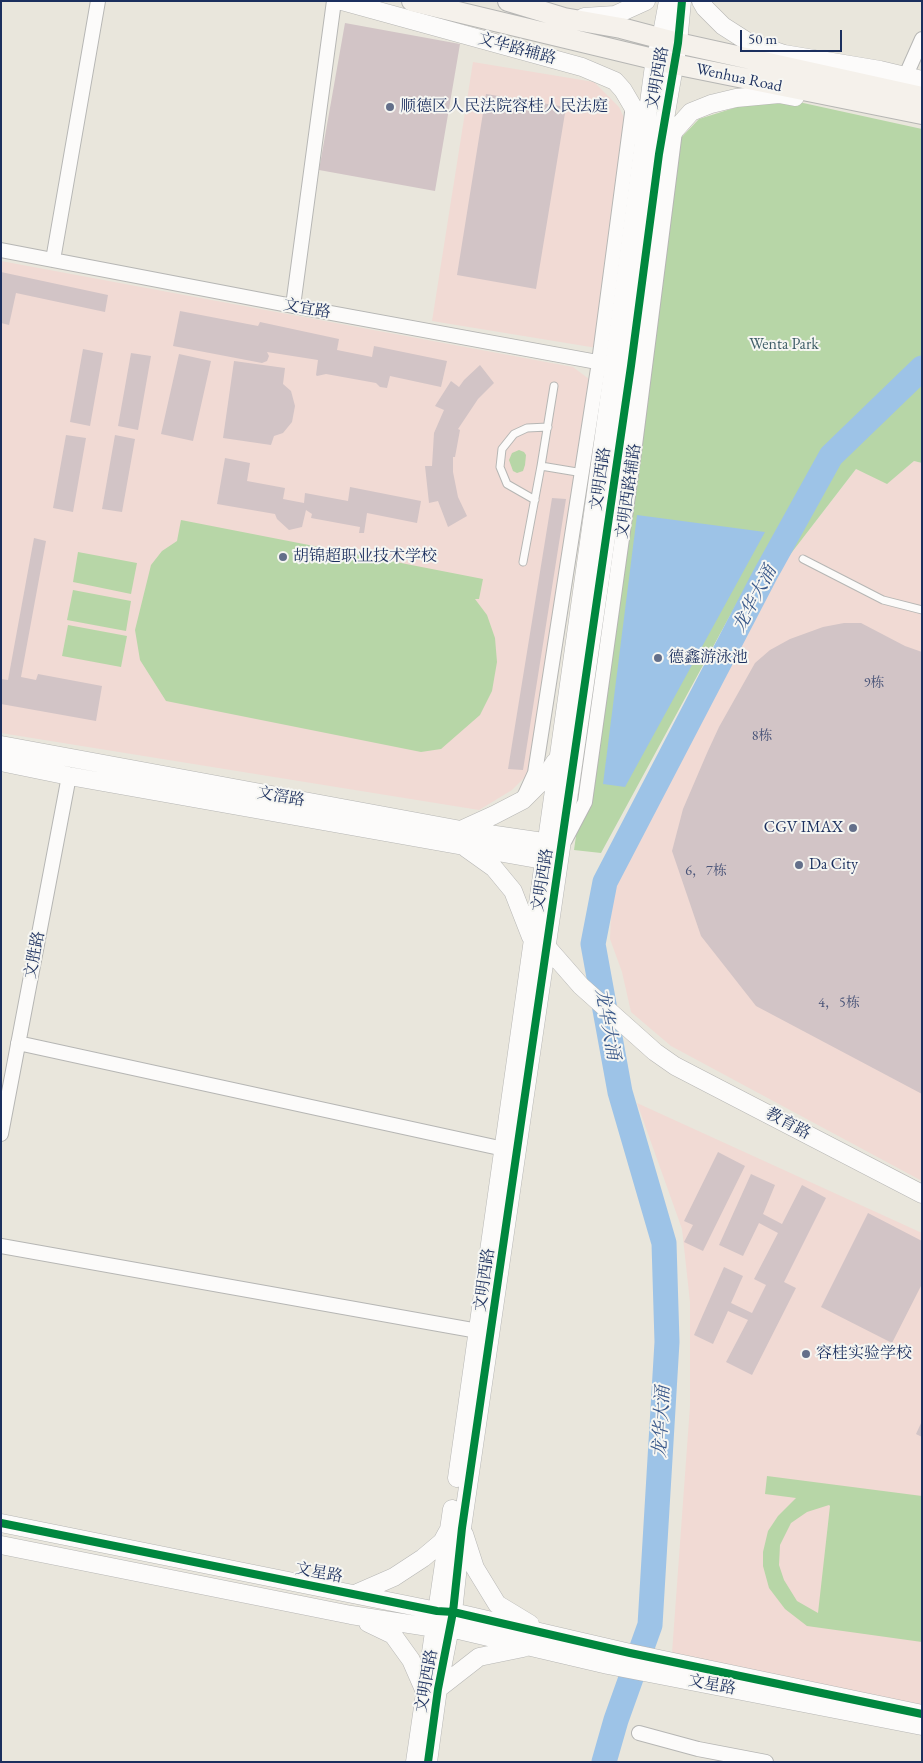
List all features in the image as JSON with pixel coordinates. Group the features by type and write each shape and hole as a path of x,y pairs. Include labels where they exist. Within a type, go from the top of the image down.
{"main road":[{"name":"Wenhua Road","path":"508,1 562,27 590,45 654,58 780,90 922,114"},
{"name":"Wenhua Road","path":"411,7 562,27 621,28 670,41 908,83 922,97"}],"street":[{"path":"53,260 98,1"},
{"path":"293,306 334,1"},
{"name":"文华路辅路","path":"342,1 411,7 582,67 615,81"},
{"path":"611,1 640,4"},
{"name":"文明西路","path":"552,853 557,760 590,474 606,363 651,153 674,64 670,41 668,1"},
{"name":"文明西路","path":"415,1762 432,1690 444,1620 552,853 631,366 651,153 654,58 670,41 682,1"},
{"path":"701,1 704,8 723,26 748,42 783,60"},
{"path":"562,27 615,15 640,4"},
{"path":"562,27 623,90 633,107 640,132 651,153 676,130 691,112 711,104 780,90 922,124"},
{"path":"908,83 922,39"},
{"path":"606,363 633,107"},
{"name":"文明西路辅路","path":"552,853 585,802 634,452 676,130"},
{"name":"文宜路","path":"1,250 606,363"},
{"path":"523,800 535,773 590,474"},
{"name":"文滘路","path":"1,745 462,837 552,853"},
{"path":"539,943 513,891 494,868 462,837 523,800 544,779 557,760"},
{"name":"文滘路","path":"1,762 68,776 462,837"},
{"name":"文胜路","path":"1,1134 68,776"},
{"name":"文明西路","path":"456,1528 478,1331 504,1149 539,943"},
{"name":"教育路","path":"539,943 580,986 655,1052 675,1066 922,1194"},
{"path":"18,1043 504,1149"},
{"path":"1,1246 478,1331"},
{"name":"文星路","path":"1,1522 355,1594 528,1647 627,1660 922,1726"},
{"path":"355,1594 394,1577 423,1558 456,1528 475,1568 497,1604 543,1632"},
{"name":"文星路","path":"1,1545 351,1615 444,1620 543,1632 627,1660"},
{"path":"351,1615 393,1635 432,1690 479,1657 528,1647"},
{"path":"645,1664 922,1714"},
{"name":"文明西路","path":"428,1762 432,1690"},
{"path":"639,1733 766,1762"}],"lane":[{"path":"523,562 554,386"},
{"path":"535,500 507,484 500,467 502,450 514,434 527,428 548,427"},
{"path":"541,466 590,474"},
{"path":"803,559 883,600 922,610"}],"shaded area":[{"path":"473,62 594,82 619,107 636,143 603,349 432,321"},
{"name":"胡锦超职业技术学校","path":"1,261 573,367 593,382 533,769 512,790 479,810 1,733"},
{"path":"914,461 922,463 922,1181 671,1046 631,1012 622,972 610,939 612,895 659,794 769,582 856,469 887,483"},
{"name":"容桂实验学校","path":"637,1103 922,1233 922,1707 672,1653 690,1406 690,1302 682,1229"}],"green space":[{"name":"Wenta Park","path":"769,97 922,129 922,463 914,461 887,484 856,469 769,582 752,575 601,853 574,850 671,161 677,142 699,119"},
{"path":"519,450 526,455 523,471 517,473 513,471 509,460 512,453"},
{"path":"181,520 483,579 479,599 475,599 487,615 495,638 497,662 492,691 480,715 441,749 421,752 166,701 140,660 135,630 151,565 162,551 177,541"},
{"path":"78,552 137,563 131,594 73,582"},
{"path":"73,590 131,601 126,631 67,620"},
{"path":"68,625 127,636 121,667 62,656"},
{"path":"767,1476 922,1496 922,1642 807,1626 785,1609 769,1588 763,1566 763,1552 768,1531 778,1516 796,1498 765,1494","holes":["830,1506 818,1613 797,1601 784,1580 779,1565 780,1545 791,1523 807,1512"]}],"water":[{"name":"德鑫游泳池","path":"637,515 765,532 625,787 603,784"}],"building":[{"name":"顺德区人民法院容桂人民法庭","path":"345,23 460,44 435,191 319,170"},
{"path":"486,94 566,107 536,289 457,275"},
{"path":"1,272 108,295 105,312 16,293 9,325 1,323"},
{"path":"180,311 258,326 260,322 339,339 337,350 372,357 374,346 447,361 441,387 390,376 387,388 380,387 376,383 326,374 317,376 318,360 267,352 269,356 267,361 262,363 173,346"},
{"path":"83,349 103,353 90,426 70,422"},
{"path":"131,353 151,356 138,430 118,426"},
{"path":"179,354 211,361 193,441 161,434"},
{"path":"234,361 285,368 283,384 291,391 295,406 292,422 283,433 274,436 271,445 223,438"},
{"path":"480,365 494,383 478,399 458,429 460,430 455,457 453,457 453,472 458,497 467,516 448,527 438,501 429,503 425,466 432,466 434,433 444,410 435,406 451,381 459,387"},
{"path":"66,435 86,438 73,512 53,508"},
{"path":"115,435 135,439 122,512 102,509"},
{"path":"225,458 250,463 247,481 285,488 283,499 304,503 305,493 348,501 350,487 421,501 417,523 367,513 364,533 359,533 360,527 311,518 312,514 306,510 302,527 289,530 277,519 275,514 217,504"},
{"path":"552,498 566,499 523,770 508,769"},
{"path":"34,538 46,541 21,677 36,680 38,674 102,686 96,721 1,704 1,679 8,680"},
{"name":"Da City","path":"844,623 861,623 905,646 922,652 922,1094 756,1006 701,936 672,851 683,809 707,753 719,727 755,663 770,650 790,639 823,627"},
{"path":"718,1152 745,1166 703,1251 684,1242 693,1225 684,1221"},
{"path":"751,1174 775,1185 763,1214 782,1224 802,1185 826,1198 784,1282 796,1288 752,1375 726,1362 748,1320 728,1311 713,1344 694,1335 724,1267 743,1276 731,1303 752,1313 766,1285 754,1279 778,1233 759,1223 743,1256 719,1245"},
{"path":"868,1213 922,1241 922,1284 892,1343 821,1307"},
{"path":"922,1421 922,1437 916,1434"}],"waterway":[{"name":"龙华大涌","path":"604,1762 616,1720 650,1625 667,1342 664,1243 620,1092 593,944 605,882 765,575 831,456 922,368"}],"cycle path":[{"path":"428,1762 438,1689 453,1612 462,1528 631,366 659,154 678,43 682,1"},
{"path":"1,1523 437,1611 453,1612 630,1653 922,1714"}],"place":[{"name":"顺德区人民法院容桂人民法庭","path":"390,107"},
{"name":"胡锦超职业技术学校","path":"283,557"},
{"name":"德鑫游泳池","path":"658,658"},
{"name":"CGV IMAX","path":"853,828"},
{"name":"Da City","path":"799,865"},
{"name":"容桂实验学校","path":"806,1354"}]}
